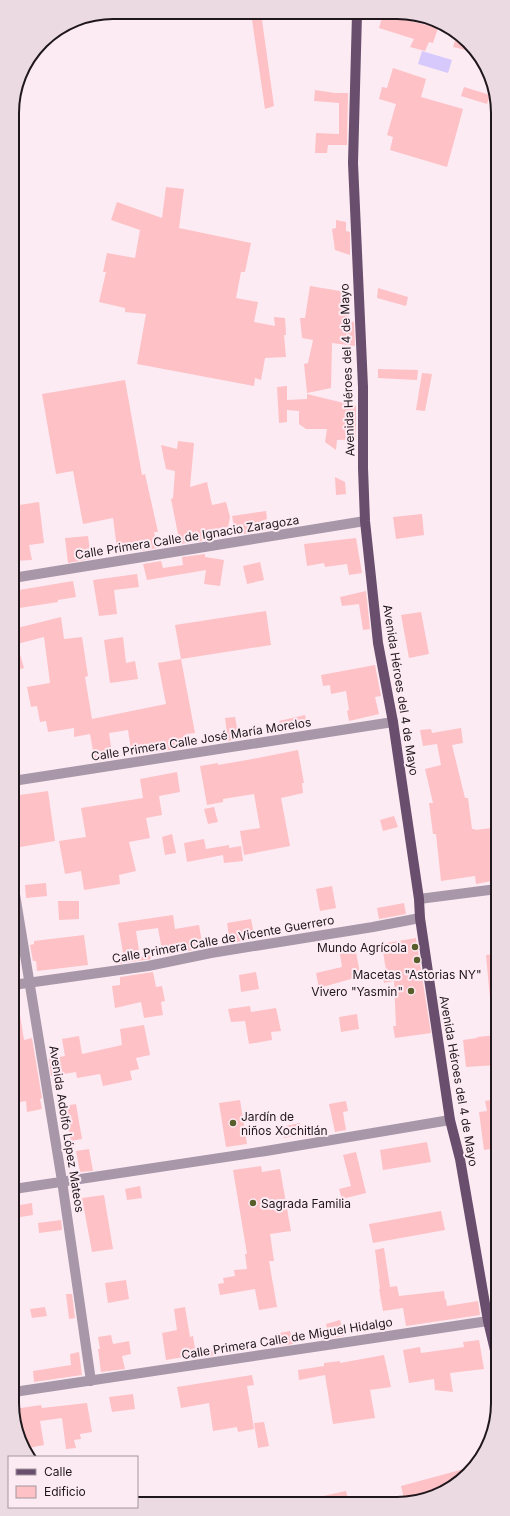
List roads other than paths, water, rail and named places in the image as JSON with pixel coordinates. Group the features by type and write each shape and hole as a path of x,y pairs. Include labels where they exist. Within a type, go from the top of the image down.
{"main road":[{"name":"Avenida Héroes del 4 de Mayo","path":"357,19 353,163 363,386 363,468 365,486 365,521 378,643 393,722 420,899 420,918 450,1120 460,1159 491,1334"}],"street":[{"name":"Calle Primera Calle de Ignacio Zaragoza","path":"19,577 365,521"},
{"name":"Calle Primera Calle José María Morelos","path":"19,780 393,722"},
{"path":"420,899 491,890"},
{"name":"Avenida Adolfo López Mateos","path":"19,917 62,1181 91,1381"},
{"name":"Calle Primera Calle de Vicente Guerrero","path":"19,984 148,966 211,953 420,918"},
{"path":"19,1188 266,1151 450,1120"},
{"name":"Calle Primera Calle de Miguel Hidalgo","path":"19,1391 488,1321"}],"place":[{"name":"Mundo Agrícola","path":"415,947"},
{"name":"Macetas \"Astorias NY\"","path":"417,960"},
{"name":"Vivero \"Yasmin\"","path":"411,991"},
{"name":"Jardín de niños Xochitlán","path":"233,1123"},
{"name":"Sagrada Familia","path":"253,1203"}]}
